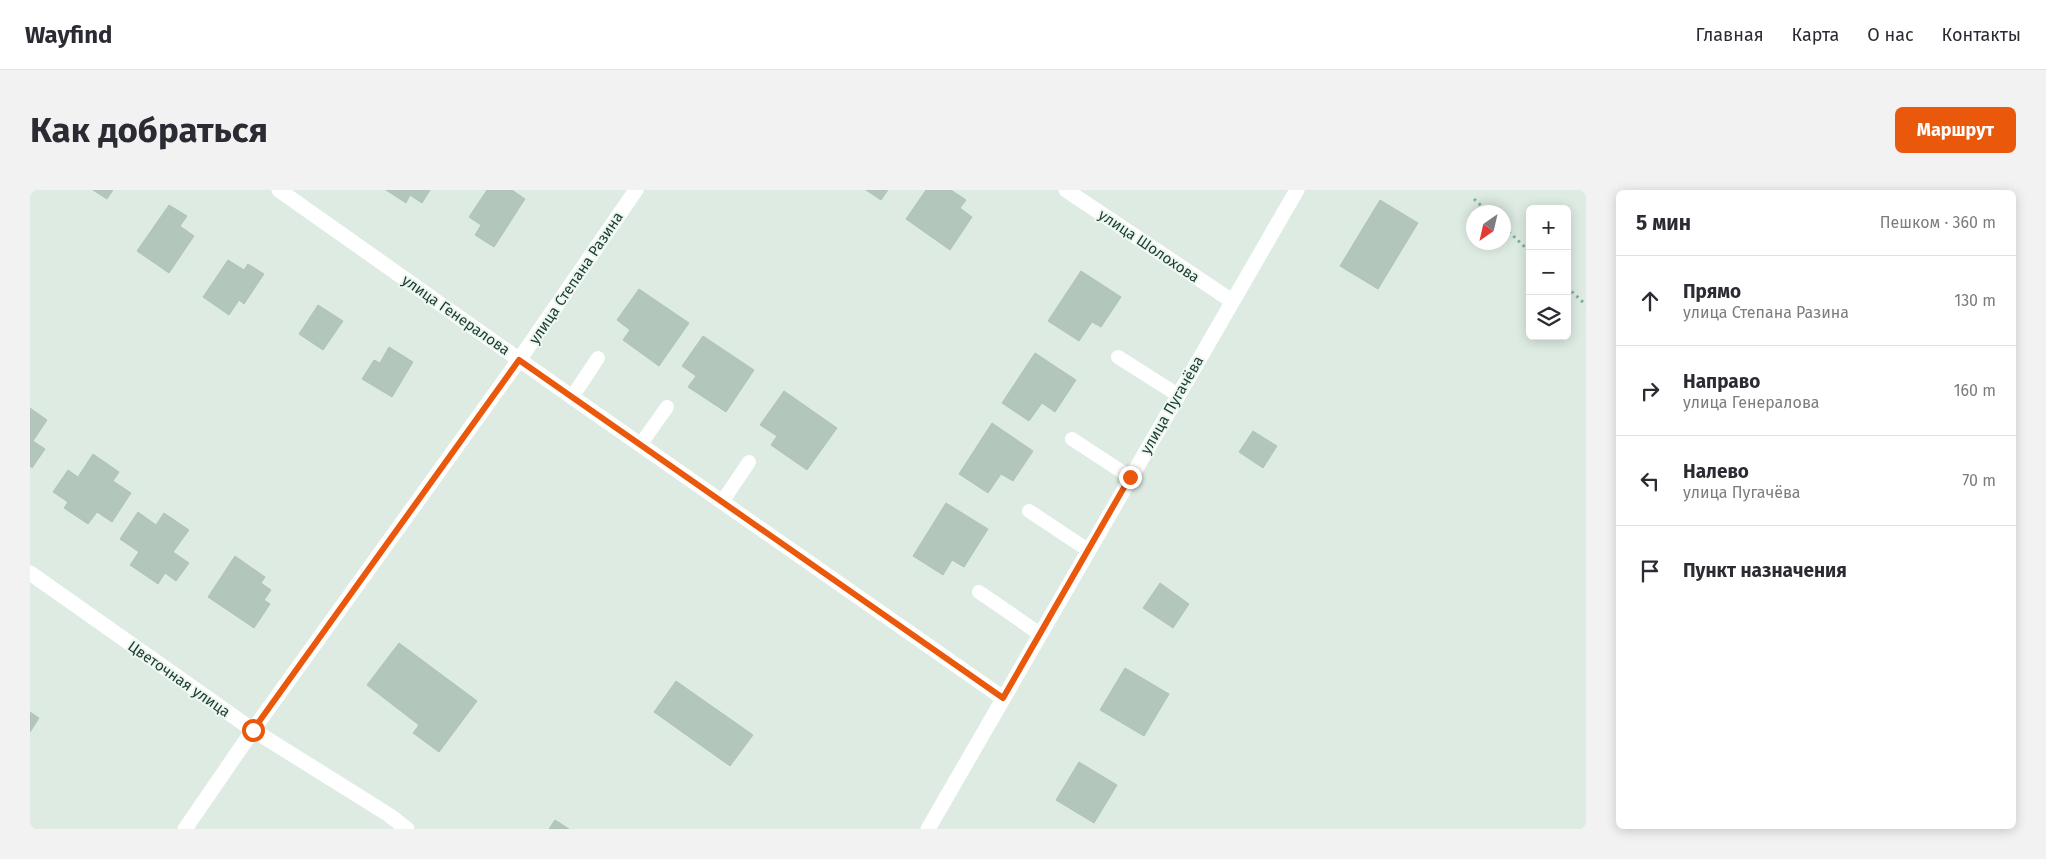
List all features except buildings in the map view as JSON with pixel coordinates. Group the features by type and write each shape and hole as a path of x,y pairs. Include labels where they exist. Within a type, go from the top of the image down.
{"street":[{"name":"улица Генералова","path":"279,190 1003,698"},
{"name":"улица Степана Разина","path":"185,829 253,730 519,360 636,190"},
{"name":"улица Шолохова","path":"1066,190 1232,301"},
{"name":"улица Пугачёва","path":"928,829 1297,190"},
{"name":"Цветочная улица","path":"30,573 253,730 389,815 407,829"}],"lane":[{"path":"1118,357 1178,395"},
{"path":"572,397 598,358"},
{"path":"640,445 667,406"},
{"path":"1072,439 1130,477"},
{"path":"722,502 749,462"},
{"path":"1030,511 1088,550"},
{"path":"979,592 1040,634"}],"path":[{"path":"1474,199 1480,205"},
{"path":"1511,234 1528,250"},
{"path":"1571,291 1586,305"}],"route":[{"path":"253,730 519,360 1003,698 1130,477"}]}
